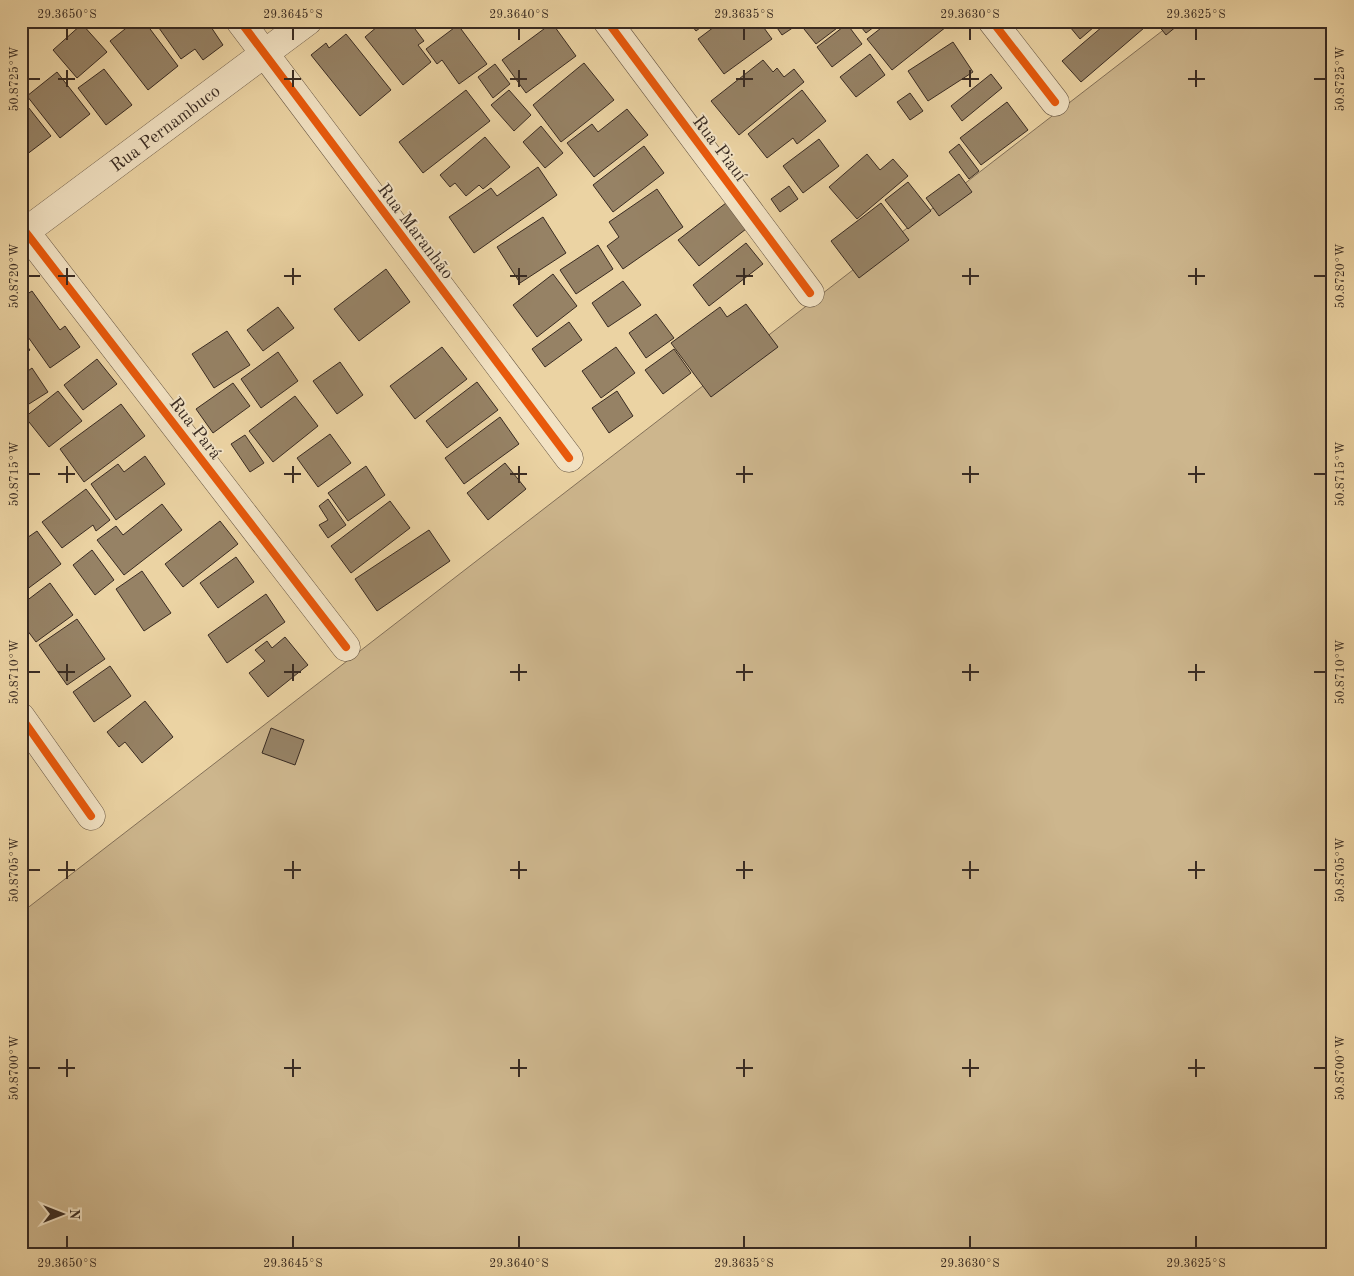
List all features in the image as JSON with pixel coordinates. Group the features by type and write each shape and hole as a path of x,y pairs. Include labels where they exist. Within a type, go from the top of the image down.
{"street":[{"name":"Rua Maranhão","path":"240,21 569,458"},
{"name":"Rua Pernambuco","path":"22,231 308,21"},
{"name":"Rua Piauí","path":"607,21 810,293"},
{"path":"992,21 1055,102"},
{"name":"Rua Pará","path":"22,231 346,647"},
{"path":"21,717 92,816"}],"shaded area":[{"path":"1175,21 1333,21 1333,1255 21,1255 21,913"}],"building":[{"path":"135,21 144,21 178,66 148,90 110,41"},
{"path":"154,21 207,21 223,45 203,60 195,49 181,59"},
{"path":"384,21 398,21 402,25 409,21 424,41 418,45 431,62 403,85 365,37"},
{"path":"688,21 709,21 696,31"},
{"path":"722,21 759,21 772,39 724,74 698,39"},
{"path":"799,21 800,23 782,35 773,22"},
{"path":"804,21 845,22 816,44 800,24"},
{"path":"856,21 882,21 866,33"},
{"path":"890,21 941,21 946,27 892,70 867,39"},
{"path":"1065,21 1101,21 1080,39"},
{"path":"1109,21 1139,21 1144,28 1081,82 1062,61"},
{"path":"1155,21 1183,21 1166,35"},
{"path":"552,23 576,56 526,93 502,60"},
{"path":"82,24 107,52 77,78 53,50"},
{"path":"847,24 862,44 832,67 817,47"},
{"path":"458,25 487,64 459,84 442,60 437,64 426,49"},
{"path":"346,34 391,90 360,116 311,55 326,43 329,48"},
{"path":"953,42 973,72 928,101 908,71"},
{"path":"870,54 885,75 856,97 840,77"},
{"path":"763,60 773,72 777,68 784,77 794,69 804,82 739,135 711,101"},
{"path":"584,63 614,100 561,142 533,105"},
{"path":"495,64 510,84 493,98 478,77"},
{"path":"104,69 132,105 106,125 78,88"},
{"path":"57,72 90,114 60,138 27,96"},
{"path":"991,74 1002,88 962,121 951,106"},
{"path":"466,90 490,121 423,173 399,142"},
{"path":"509,90 531,115 514,131 491,105"},
{"path":"802,90 826,121 797,144 793,138 767,158 748,134"},
{"path":"910,93 923,111 910,120 897,102"},
{"path":"21,98 51,136 22,158 21,156"},
{"path":"1007,102 1028,130 981,165 960,138"},
{"path":"627,109 648,135 594,177 567,143 592,124 598,132"},
{"path":"541,126 563,153 545,168 523,142"},
{"path":"485,137 510,167 483,189 479,185 466,196 455,183 450,187 440,175"},
{"path":"819,139 839,166 803,193 783,166"},
{"path":"959,144 979,171 969,179 949,152"},
{"path":"644,146 664,173 613,212 593,185"},
{"path":"867,154 880,170 893,159 908,176 857,219 829,187"},
{"path":"538,167 557,195 474,253 449,217 491,188 497,196"},
{"path":"959,174 972,192 939,216 926,198"},
{"path":"908,182 931,211 908,229 885,200"},
{"path":"789,186 798,199 780,212 771,199"},
{"path":"657,189 683,227 623,269 607,246 619,237 609,222"},
{"path":"726,203 746,229 699,266 678,240"},
{"path":"881,203 909,240 859,278 831,241"},
{"path":"543,217 566,253 520,283 497,247"},
{"path":"746,243 763,264 709,306 693,285"},
{"path":"598,245 613,269 576,294 560,270"},
{"path":"386,269 410,302 359,341 334,309"},
{"path":"553,274 577,306 537,337 513,305"},
{"path":"623,281 641,305 608,327 592,303"},
{"path":"32,291 60,330 65,326 80,347 50,368 21,327 21,298"},
{"path":"746,304 778,347 711,397 671,343 720,307 727,317"},
{"path":"278,307 294,328 263,351 247,330"},
{"path":"656,314 674,338 646,358 629,333"},
{"path":"569,322 582,340 545,367 532,349"},
{"path":"227,331 250,365 214,388 192,354"},
{"path":"21,338 30,350 21,356"},
{"path":"442,347 467,379 415,419 390,386"},
{"path":"616,347 635,373 601,398 582,371"},
{"path":"674,349 691,373 663,394 645,370"},
{"path":"278,352 298,381 261,408 241,379"},
{"path":"97,359 117,384 83,410 64,385"},
{"path":"340,362 363,395 337,414 313,381"},
{"path":"32,368 48,392 21,409 21,376"},
{"path":"477,382 498,410 447,448 426,421"},
{"path":"233,383 250,406 213,433 196,409"},
{"path":"58,391 82,421 49,447 25,417"},
{"path":"617,391 633,416 609,433 592,408"},
{"path":"295,396 318,426 273,462 249,431"},
{"path":"121,404 145,436 84,482 60,449"},
{"path":"500,417 519,444 464,484 445,458"},
{"path":"330,434 351,463 318,487 297,458"},
{"path":"245,435 264,463 250,472 231,444"},
{"path":"145,456 165,484 116,520 91,484 118,464 124,472"},
{"path":"505,463 526,489 488,520 467,493"},
{"path":"366,466 385,495 348,521 328,493"},
{"path":"86,489 110,520 96,531 93,525 62,548 42,522"},
{"path":"328,499 346,525 328,538 319,525 328,520 319,506"},
{"path":"390,501 410,528 351,573 331,546"},
{"path":"162,504 182,530 124,575 97,540 116,526 123,535"},
{"path":"220,521 238,544 183,587 165,564"},
{"path":"429,530 450,561 377,611 355,579"},
{"path":"37,531 61,564 26,590 21,584 21,542"},
{"path":"92,550 114,580 95,595 73,565"},
{"path":"236,557 254,582 218,608 200,583"},
{"path":"142,571 171,613 144,631 116,589"},
{"path":"50,583 73,615 36,642 21,622 21,605"},
{"path":"266,594 285,622 227,663 208,635"},
{"path":"77,619 105,659 67,685 39,645"},
{"path":"285,637 308,665 268,697 249,673 265,661 255,650 267,641 272,648"},
{"path":"110,666 131,696 94,722 73,692"},
{"path":"145,701 173,737 142,763 125,742 119,747 107,732"},
{"path":"271,728 304,740 295,765 262,753"}],"cycle path":[{"path":"240,21 569,458"},
{"path":"607,21 810,293"},
{"path":"992,21 1055,102"},
{"path":"21,226 346,647"},
{"path":"21,717 91,816"}]}
